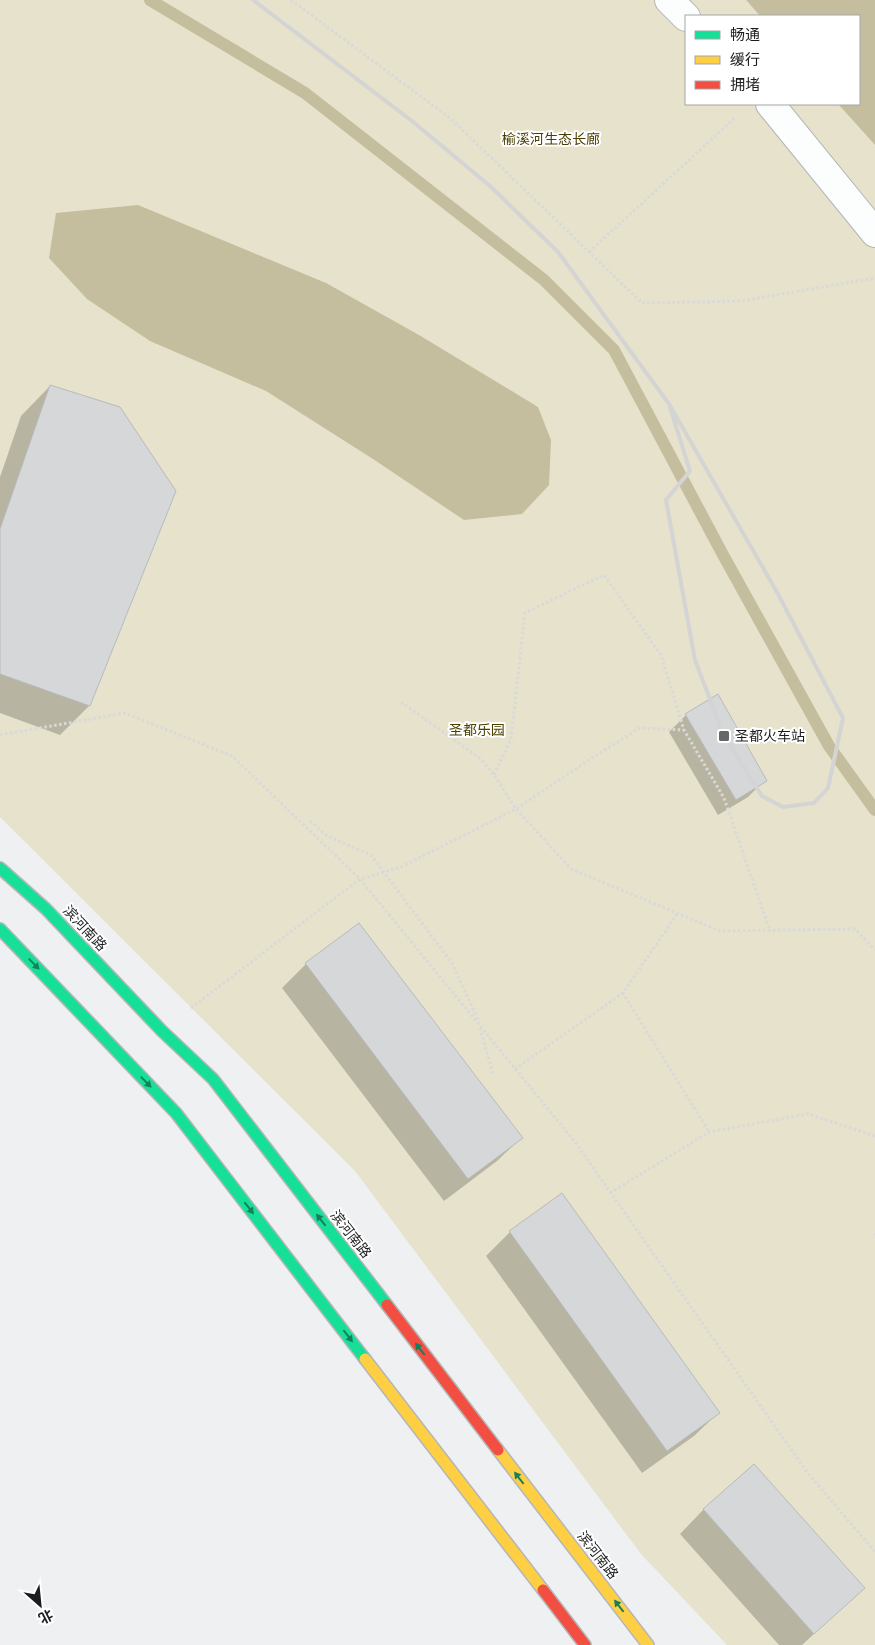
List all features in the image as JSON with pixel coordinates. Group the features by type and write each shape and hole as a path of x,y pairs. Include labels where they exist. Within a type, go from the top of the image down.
{"main road":[{"name":"滨河南路","path":"0,868 46,909 162,1031 213,1079 648,1645"},
{"path":"0,929 176,1113 585,1645"}],"street":[{"path":"669,0 685,16"},
{"path":"771,105 875,232"}],"path":[{"path":"291,0 450,118 642,303 741,301 875,278"},
{"path":"589,252 736,117"},
{"path":"494,775 511,739 525,613 604,575 661,654 684,730 724,798 770,930"},
{"path":"401,702 481,759 516,809 571,869 720,931 855,929 875,950"},
{"path":"0,735 125,713 232,756 360,879 575,1142 807,1472 875,1552"},
{"path":"162,1031 360,879 401,867 516,809 640,728 684,730"},
{"path":"310,821 327,836 371,855 452,964 479,1024 493,1074"},
{"path":"515,1069 623,993 677,914"},
{"path":"623,993 709,1132"},
{"path":"610,1194 709,1132 808,1114 875,1136"}],"green space":[{"name":"圣都乐园","path":"0,0 746,0 759,15 685,15 685,105 839,105 875,145 875,1645 727,1645 641,1554 355,1171 0,817"}],"shaded area":[{"path":"746,0 875,0 875,145 839,105 860,105 860,15 759,15"},
{"path":"138,205 326,283 419,335 538,407 551,440 549,485 522,514 464,520 266,391 150,341 87,299 49,258 56,213"}],"building":[{"path":"50,385 120,407 176,491 90,706 0,674 0,529"},
{"path":"718,694 767,781 736,800 685,714"},
{"path":"359,923 523,1138 468,1179 305,963"},
{"path":"562,1193 720,1413 667,1451 509,1231"},
{"path":"754,1464 865,1588 814,1634 703,1509"}],"waterway":[{"path":"150,0 305,93 544,280 614,350 722,553 829,746 875,810"}],"railway":[{"path":"253,0 412,121 490,186 558,252 669,404 778,594 843,718 828,788 814,803 783,807 762,796 724,736 695,660 666,500 690,471 669,404"}],"traffic: fast":[{"path":"0,868 46,909 162,1031 213,1079 387,1305"},
{"path":"0,929 176,1113 365,1359"}],"traffic: slow":[{"path":"365,1359 543,1590"},
{"path":"498,1450 648,1645"}],"traffic: jam":[{"path":"387,1305 498,1450"},
{"path":"543,1590 585,1645"}],"place":[{"name":"圣都火车站","path":"724,736"}],"park label":[{"name":"榆溪河生态长廊","path":"551,139"}]}
